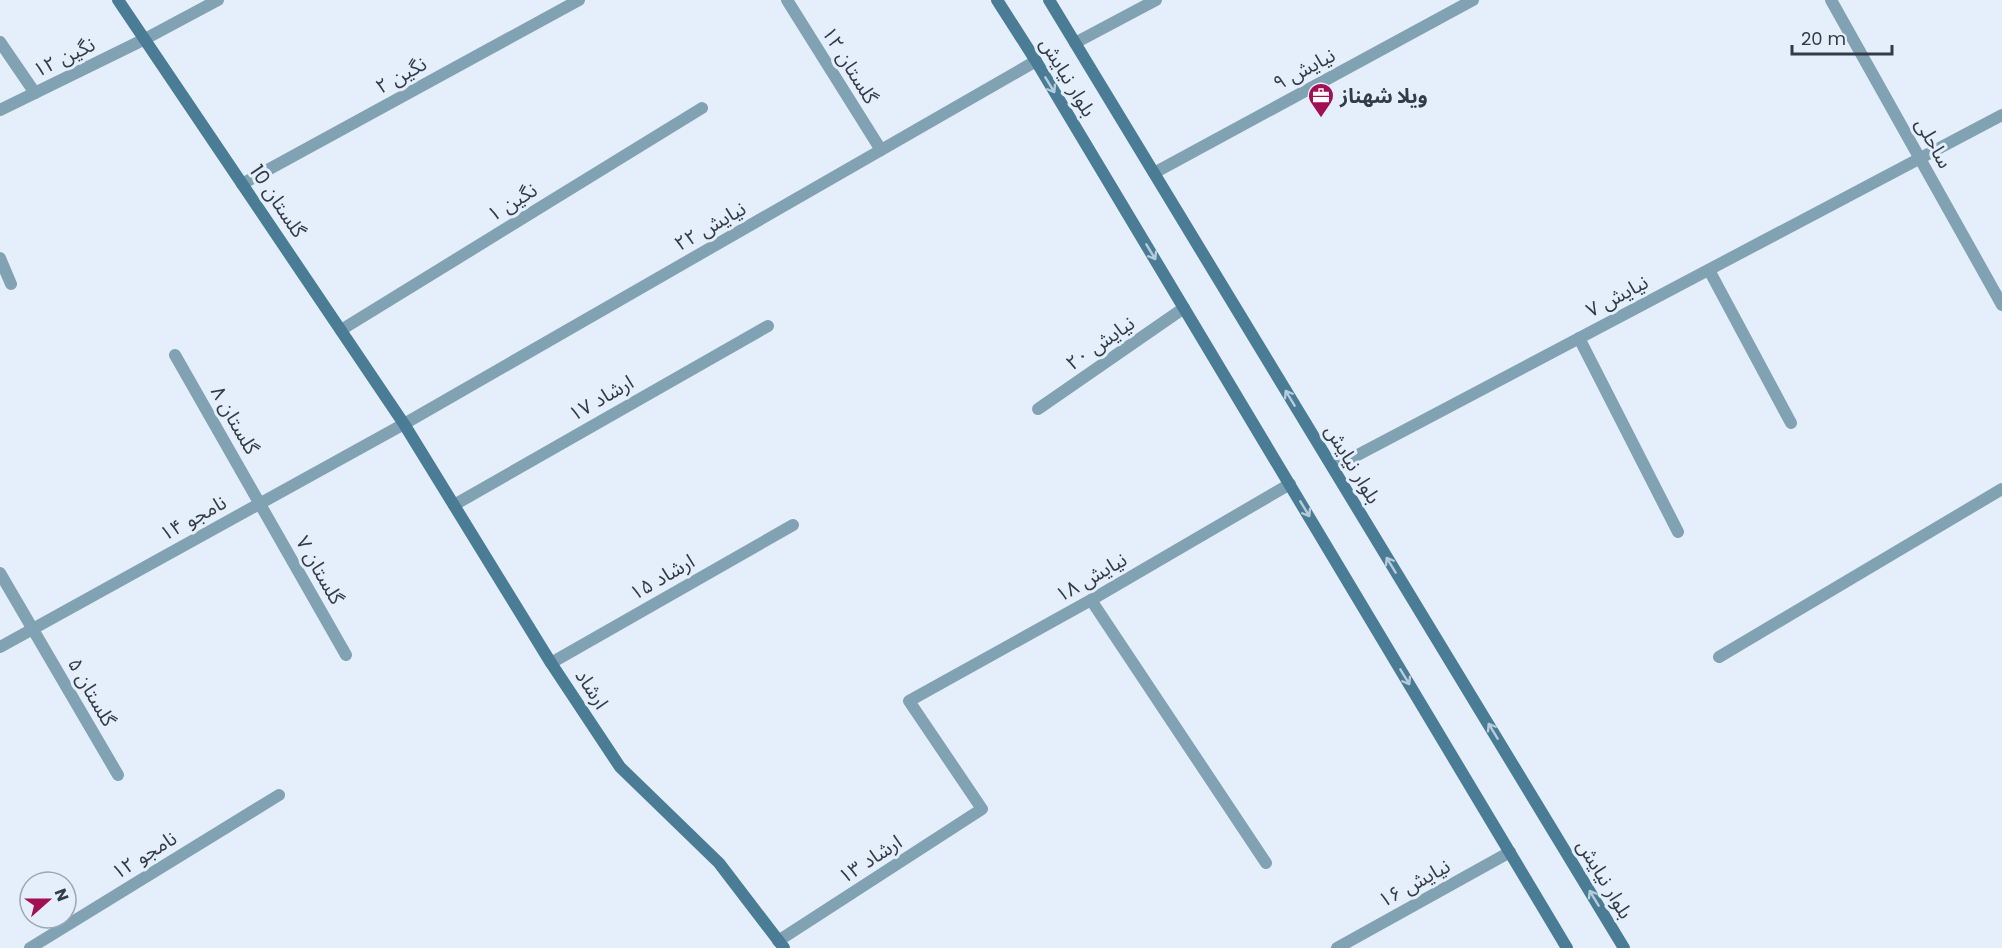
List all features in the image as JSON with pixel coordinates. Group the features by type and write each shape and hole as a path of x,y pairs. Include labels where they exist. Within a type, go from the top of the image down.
{"main road":[{"name":"گلستان 10","path":"118,0 404,424"},
{"name":"بلوار نیایش","path":"997,0 1036,61 1567,948"},
{"name":"بلوار نیایش","path":"1049,0 1624,948"},
{"name":"ارشاد","path":"404,424 551,663 620,767 719,863 781,944"}],"street":[{"name":"نگین ۱۲","path":"0,110 145,39 218,0"},
{"name":"نگین ۲","path":"242,183 579,0"},
{"name":"گلستان ۱۲","path":"787,0 881,150"},
{"path":"1075,43 1156,0"},
{"name":"نیایش ۹","path":"1154,173 1473,0"},
{"name":"ساحلی","path":"1831,0 2002,304"},
{"path":"0,42 34,93"},
{"name":"نیایش ۲۲","path":"404,424 1036,61"},
{"name":"نگین ۱","path":"341,330 702,108"},
{"name":"نیایش ۷","path":"1333,468 2002,115"},
{"path":"0,258 11,284"},
{"path":"1708,270 1791,423"},
{"name":"نیایش ۲۰","path":"1038,409 1184,308"},
{"name":"ارشاد ۱۷","path":"454,505 768,326"},
{"path":"1580,338 1678,532"},
{"name":"گلستان ۸","path":"175,355 260,504"},
{"name":"نامجو ۱۴","path":"0,647 404,424"},
{"name":"نیایش ۱۸","path":"982,809 909,701 1091,600 1290,484"},
{"path":"1719,657 2002,489"},
{"name":"گلستان ۷","path":"260,504 346,655"},
{"name":"ارشاد ۱۵","path":"551,663 792,525"},
{"name":"گلستان ۵","path":"0,573 118,775"},
{"path":"1091,600 1266,863"},
{"name":"نامجو ۱۲","path":"30,948 279,795"},
{"name":"ارشاد ۱۳","path":"781,944 982,809"},
{"name":"نیایش ۱۶","path":"1337,948 1510,852"}],"place":[{"name":"ویلا شهناز","path":"1321,119"}]}
